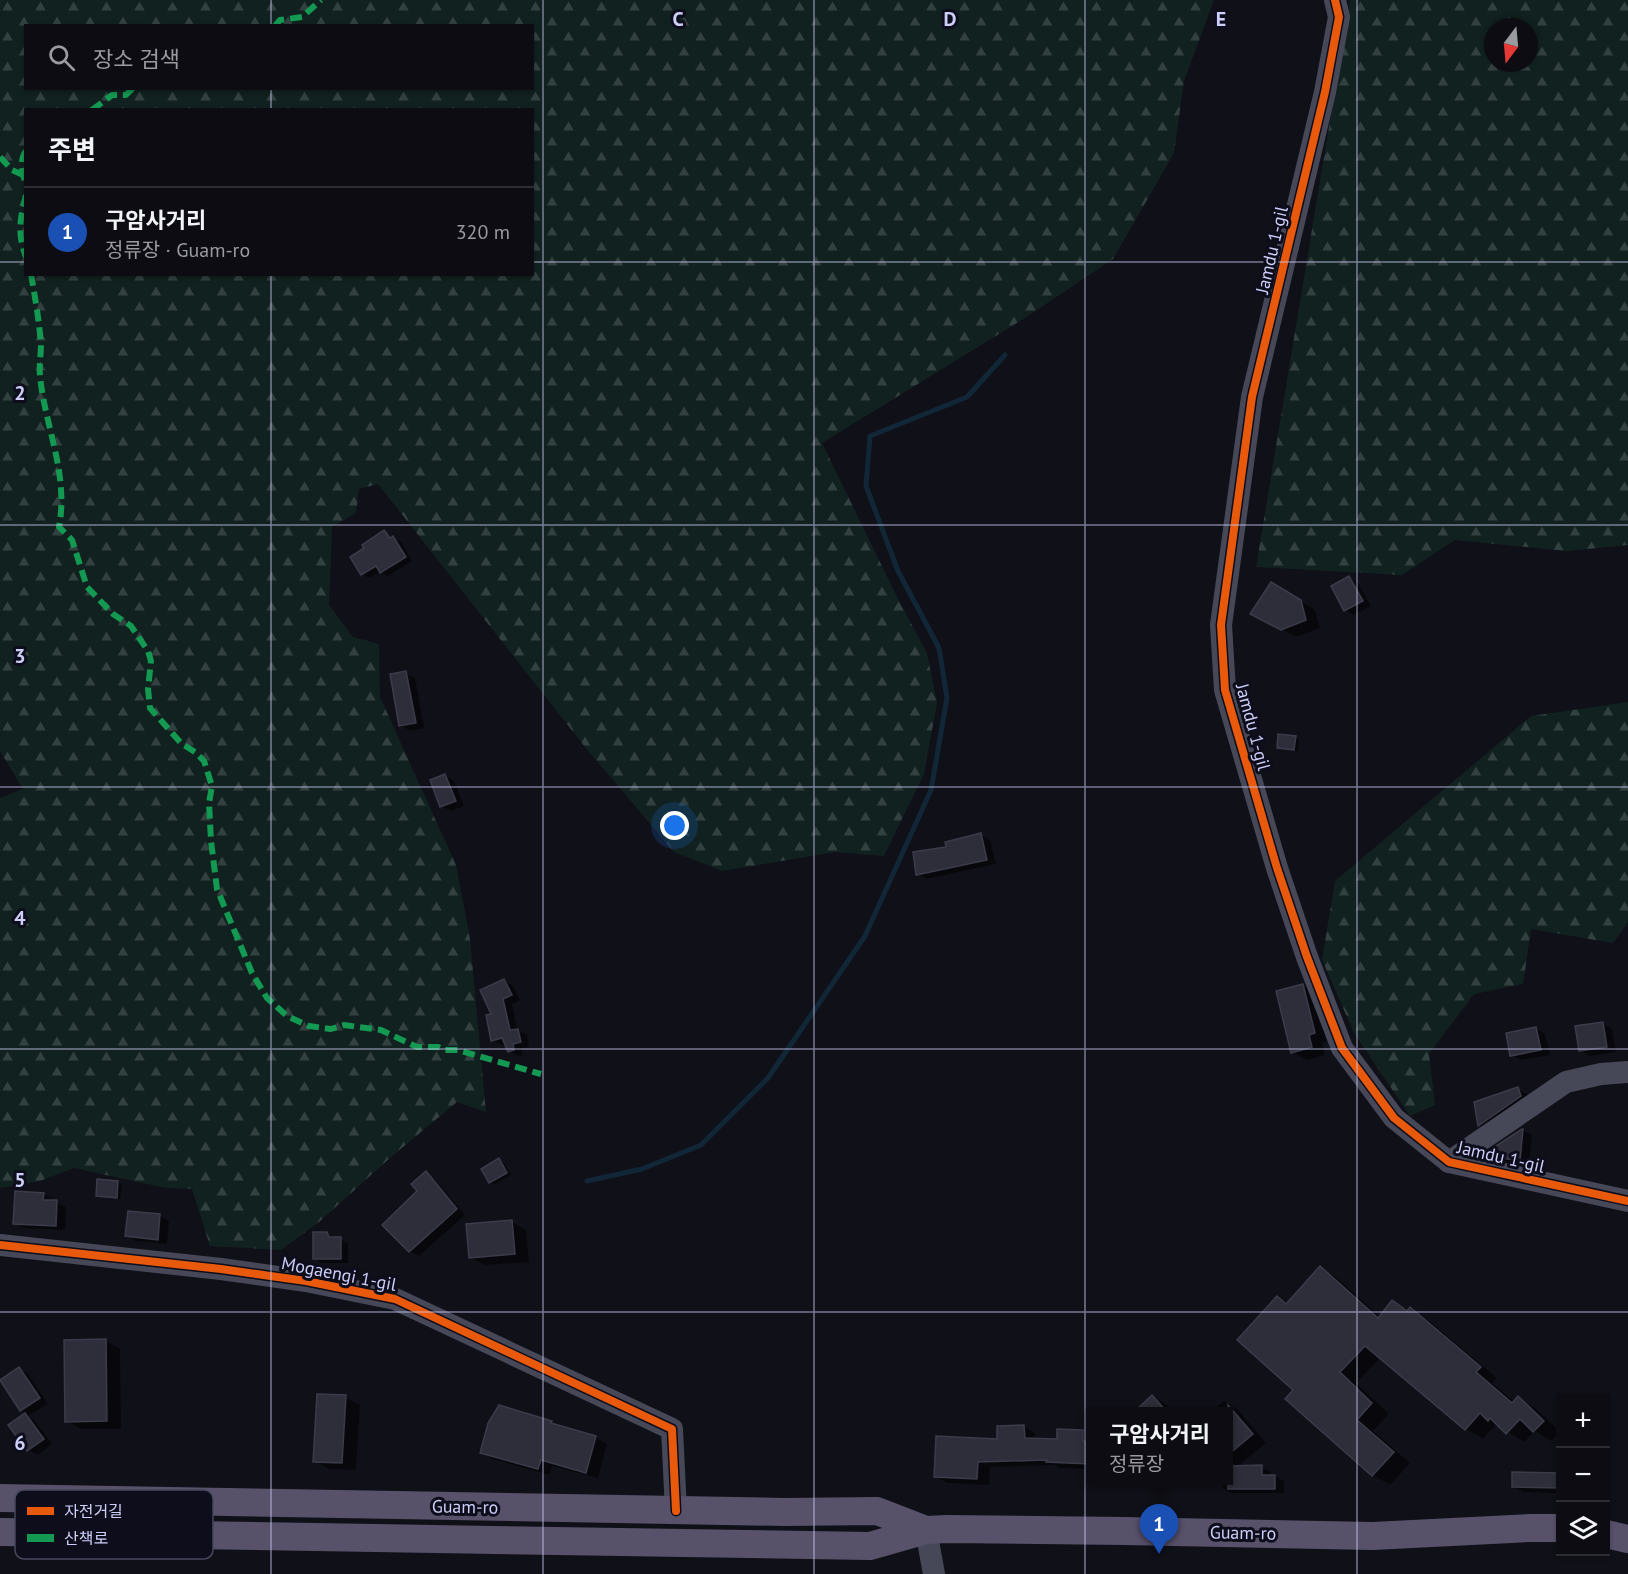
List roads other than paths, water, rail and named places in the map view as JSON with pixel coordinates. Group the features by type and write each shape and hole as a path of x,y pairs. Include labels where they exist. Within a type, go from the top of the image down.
{"main road":[{"name":"Guam-ro","path":"0,1498 15,1498"},
{"name":"Guam-ro","path":"213,1502 676,1511 877,1511 926,1530"},
{"name":"Guam-ro","path":"213,1535 870,1546 926,1530 1373,1536 1556,1528"},
{"name":"Guam-ro","path":"0,1532 15,1532"},
{"path":"1610,1534 1628,1539"}],"street":[{"name":"Jamdu 1-gil","path":"1335,0 1340,17 1325,92 1252,397 1221,625 1225,690 1281,879 1307,957 1342,1048 1394,1118 1449,1162 1628,1201"},
{"path":"1449,1162 1566,1082 1602,1074 1628,1072"},
{"name":"Mogaengi 1-gil","path":"0,1245 220,1269 306,1281 395,1299 672,1429 676,1511"},
{"path":"1610,1531 1628,1526"},
{"path":"926,1530 934,1574"}],"waterway":[{"path":"587,1181 642,1169 701,1145 768,1078 865,936 931,790 947,698 939,648 898,571 866,486 870,436 967,397 1005,355"}],"place":[{"name":"구암사거리","path":"1159,1554"}]}
